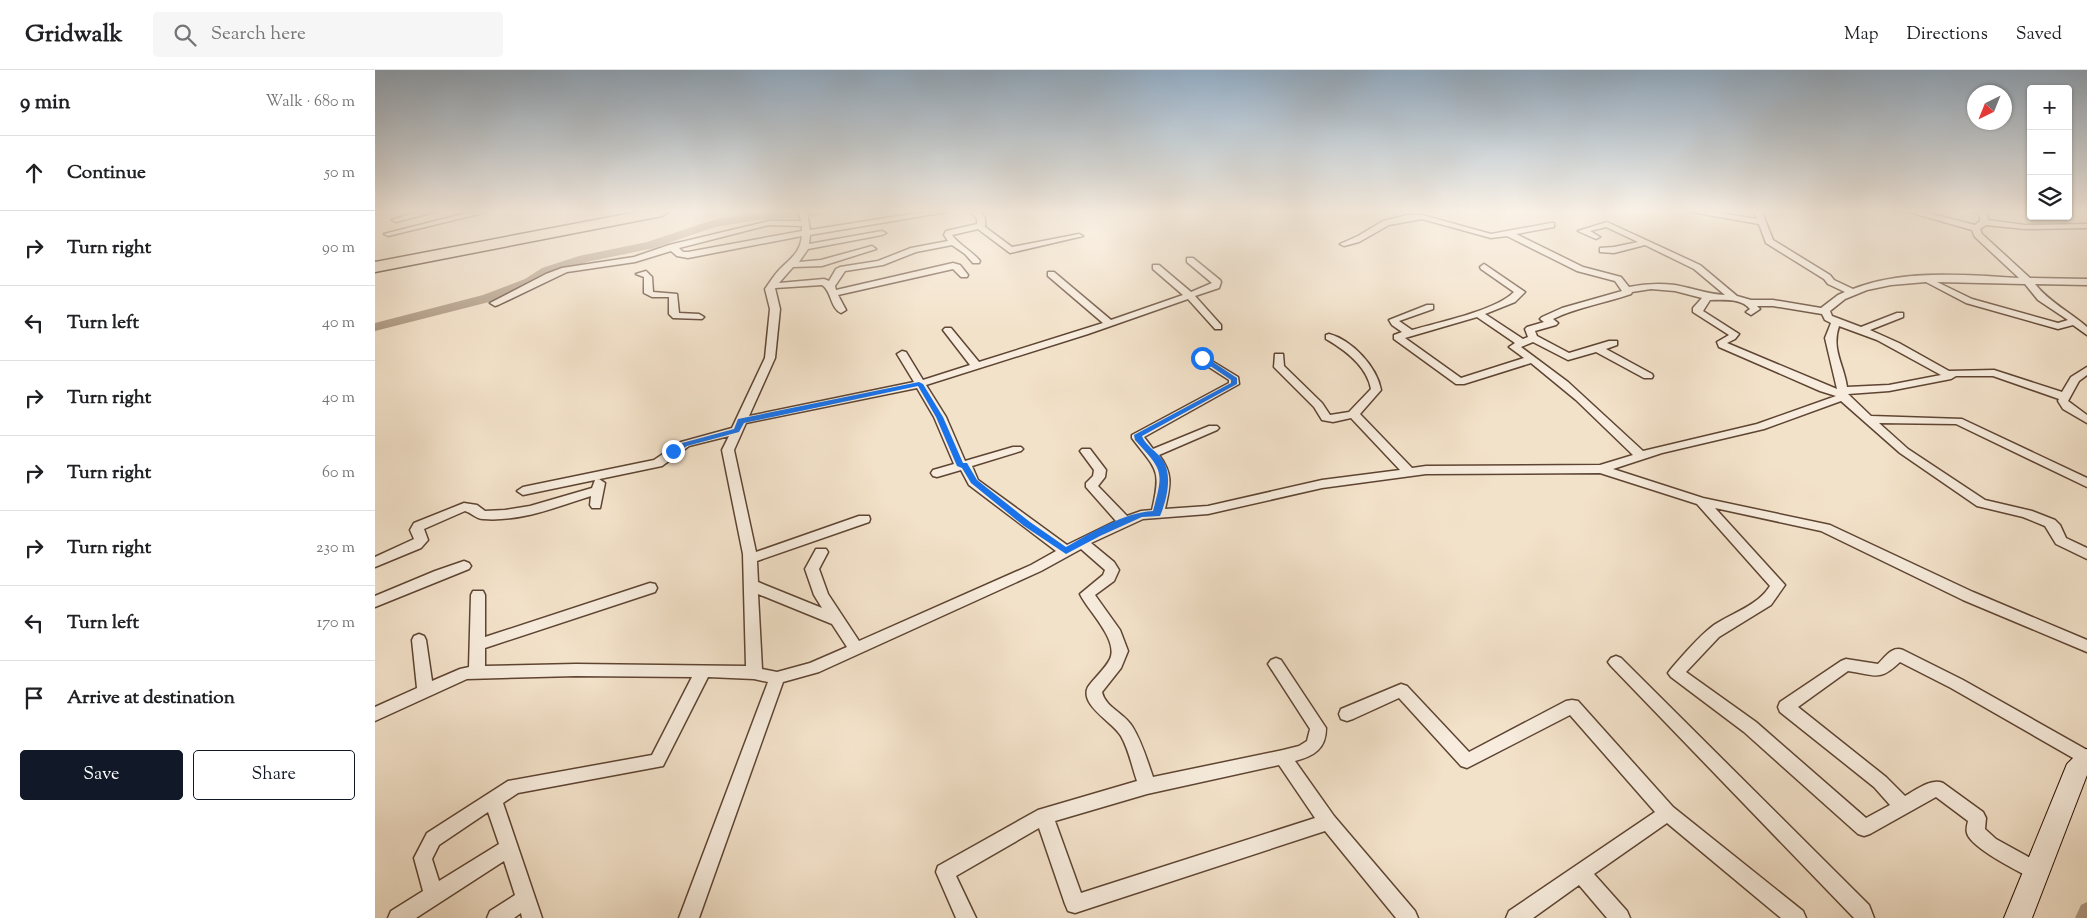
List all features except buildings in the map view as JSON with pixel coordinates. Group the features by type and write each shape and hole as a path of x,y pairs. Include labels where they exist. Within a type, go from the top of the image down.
{"highway":[{"path":"375,263 434,252"},
{"path":"375,267 455,252"}],"street":[{"path":"495,303 555,274 589,266 623,262 657,252"},
{"path":"677,252 688,255 704,252"},
{"path":"754,672 750,559 728,450 770,358 775,309 770,289 782,272 790,265 795,252"},
{"path":"790,265 823,264 838,257 861,252"},
{"path":"832,289 839,271 843,269 880,263 910,252"},
{"path":"967,252 976,261"},
{"path":"1544,252 1580,269 1617,279 1627,290"},
{"path":"1664,252 1697,267 1734,298 1750,308 1773,303 1826,312"},
{"path":"1785,252 1851,292"},
{"path":"1996,252 2028,281 2041,298 2075,321 2087,332"},
{"path":"523,491 658,463 685,444 739,426 919,384 1109,323 1217,284 1190,260"},
{"path":"832,289 953,266 964,274"},
{"path":"1156,267 1189,295 1218,327"},
{"path":"1484,267 1520,292 1512,300 1478,314 1397,337 1461,382 1533,359"},
{"path":"641,274 646,274 648,277 649,294 669,294 674,296 674,314 676,316 699,317"},
{"path":"1051,274 1109,323"},
{"path":"1930,280 1969,301 2058,326 2075,321"},
{"path":"1951,376 1920,358 1861,330 1835,322 1828,318 1825,310 1831,303 1851,292 1869,286 1930,280 2087,282"},
{"path":"772,286 824,282 832,289 841,310"},
{"path":"1528,340 1530,329 1553,323 1545,318 1578,304 1606,300 1628,292 1627,290 1651,286 1675,288 1708,297 1734,298"},
{"path":"1708,297 1698,308 1698,312 1734,334 1723,342 1723,345 1824,389 1842,394"},
{"path":"1410,334 1393,320 1430,307"},
{"path":"1478,314 1528,340 1568,357 1613,343"},
{"path":"1861,330 1900,315"},
{"path":"1835,322 1830,338 1842,394 1866,419 1904,452 1981,503 2027,514 2050,523 2055,528 2061,541 2087,554"},
{"path":"947,330 977,366"},
{"path":"1279,356 1279,366 1318,405 1326,418 1333,419 1354,414 1360,404 1376,390 1376,384 1360,360 1341,343 1329,337"},
{"path":"1528,340 1514,347 1533,359 1581,399 1641,456"},
{"path":"1597,348 1648,376"},
{"path":"902,354 940,417 973,482 1027,524 1066,551"},
{"path":"1157,514 1163,489 1164,471 1153,454 1138,438 1138,435 1231,386 1235,382 1234,379 1202,358"},
{"path":"2087,370 2075,379 2063,401 2067,407 2087,420"},
{"path":"1601,470 1659,450 1760,426 1842,394 1889,388 1951,376 1953,373 1994,373 2065,397"},
{"path":"1354,414 1409,472"},
{"path":"1866,419 1958,421 2087,483"},
{"path":"1153,454 1213,428"},
{"path":"937,473 1017,449"},
{"path":"1085,451 1100,470 1099,477 1092,483 1092,487 1125,522"},
{"path":"375,714 465,673 703,671 754,672 777,678 814,668 1036,568 1082,542 1141,515 1208,510 1321,484 1426,470 1601,470 1701,501 1825,528 1960,592 2087,646"},
{"path":"595,505 601,474"},
{"path":"375,562 416,545 421,540 417,530 419,526 462,508 472,508 482,515 505,514 531,510 598,490"},
{"path":"1701,501 1778,585 1771,598 1753,612 1721,629 1676,673 1750,726 1864,828 1937,788 1977,818 1975,832 1990,845 2036,871"},
{"path":"750,559 863,519"},
{"path":"1082,542 1109,565 1112,570 1109,578 1087,594 1113,630 1120,652 1118,660 1094,691 1095,697 1102,708 1118,720 1127,732 1147,786"},
{"path":"821,552 812,568 821,595 856,648"},
{"path":"375,602 439,574 465,566"},
{"path":"751,585 837,620"},
{"path":"477,645 650,588"},
{"path":"477,673 478,595"},
{"path":"419,640 425,691"},
{"path":"1903,806 1880,782 1786,708 1846,665 1881,670 1898,654 1957,684 2087,759 2075,771 2018,918"},
{"path":"1616,662 1855,905 1864,918"},
{"path":"966,918 945,872 1044,816 1147,786 1305,751 1315,745 1319,739 1318,728 1276,664"},
{"path":"434,895 423,858 433,839 514,786 657,761 703,671"},
{"path":"689,918 777,678"},
{"path":"1347,714 1401,690 1467,761 1572,706 1667,813 1796,918"},
{"path":"1283,756 1329,822 1408,918"},
{"path":"493,800 527,898 532,918"},
{"path":"1516,918 1667,813"},
{"path":"1044,816 1075,904 1329,822"},
{"path":"398,918 509,848"},
{"path":"1581,873 1620,918"},
{"path":"497,918 527,898"}],"waterway":[{"path":"375,327 488,298 530,282 547,271 584,259 619,252"},
{"path":"2084,918 2087,911"}],"route":[{"path":"673,451 685,444 737,430 741,421 919,384 940,417 943,428 961,466 965,465 973,482 1027,524 1066,551 1097,534 1141,515 1157,514 1163,489 1164,471 1159,461 1142,444 1138,435 1142,431 1212,397 1234,384 1234,379 1202,358"}]}
